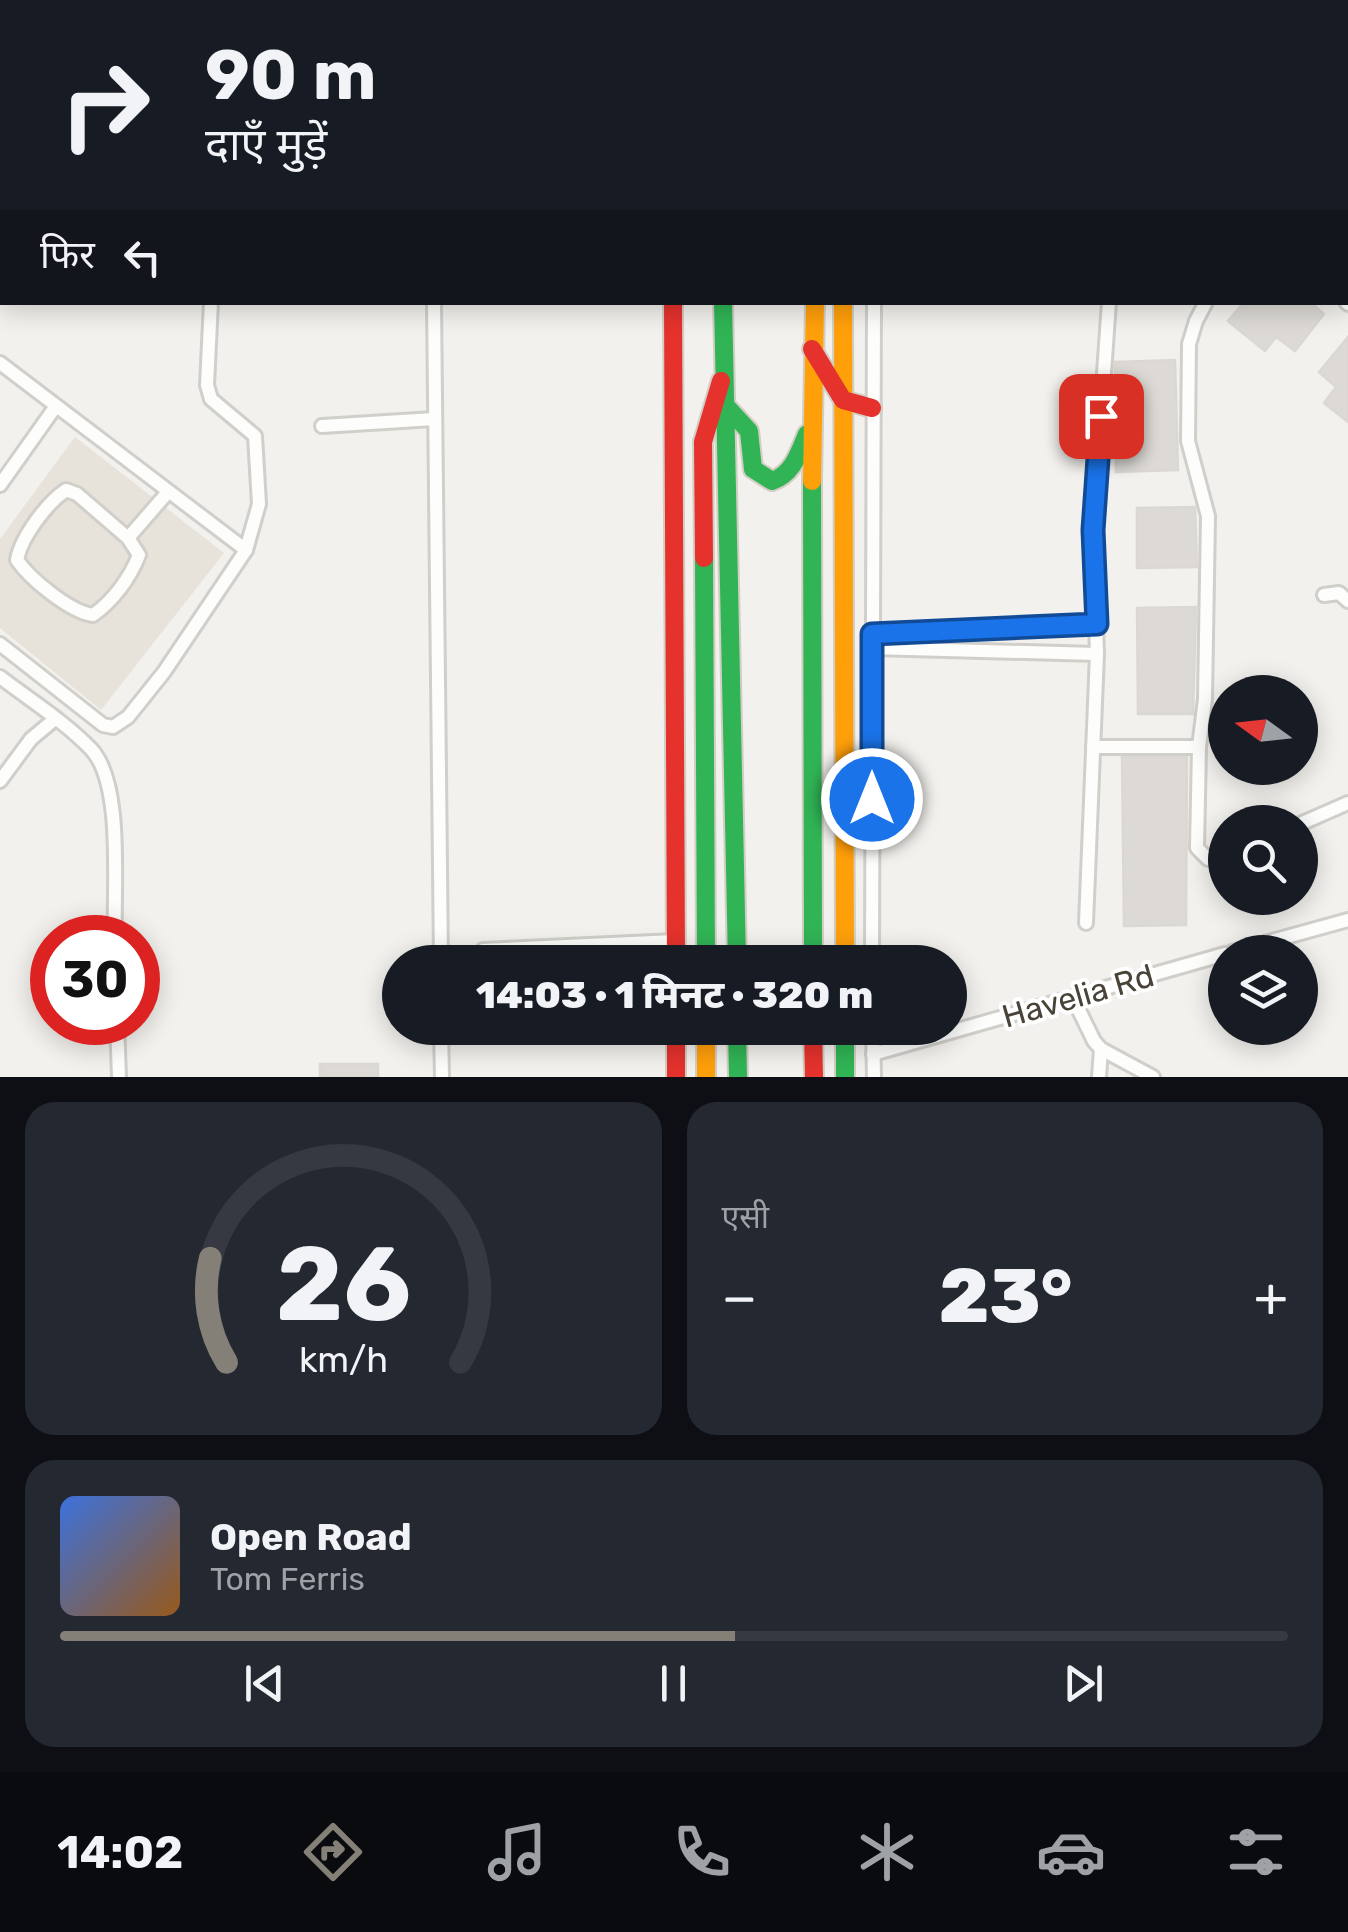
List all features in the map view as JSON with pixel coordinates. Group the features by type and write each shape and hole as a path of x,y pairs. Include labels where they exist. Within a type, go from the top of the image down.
{"street":[{"path":"0,644 102,725 113,727 128,717 164,672 246,550 259,504 254,436 212,399 207,384 210,305"},
{"path":"434,305 441,945"},
{"path":"673,305 676,945"},
{"path":"723,305 736,945"},
{"path":"813,945 812,349 816,305"},
{"path":"843,305 845,945"},
{"path":"872,945 874,305"},
{"path":"1086,923 1097,624 1093,530 1109,305"},
{"path":"1204,305 1189,344 1188,441 1208,516 1197,848 1208,858"},
{"path":"812,349 843,400 872,408"},
{"path":"0,363 246,550"},
{"path":"706,945 703,442 724,371"},
{"path":"725,404 750,431 753,468 761,477 772,480 782,478 793,466 812,420"},
{"path":"0,485 56,406"},
{"path":"322,426 434,419"},
{"path":"66,490 128,538 138,556 133,569 105,607 93,615 81,614 26,572 17,560 19,548 56,497 66,490"},
{"path":"128,538 168,492"},
{"path":"1324,596 1339,593 1348,601"},
{"path":"872,641 1097,624"},
{"path":"872,641 1096,654"},
{"path":"0,677 92,749 103,765 112,797 115,915"},
{"path":"0,781 31,738 55,719"},
{"path":"1093,747 1200,747"},
{"path":"1318,816 1348,803"},
{"name":"Havelia Rd","path":"1293,935 1348,920"},
{"path":"590,945 676,941"},
{"name":"Havelia Rd","path":"873,1054 1208,959"},
{"path":"1073,998 1101,1049 1153,1077"},
{"path":"118,1045 119,1077"},
{"path":"441,1045 442,1077"},
{"path":"676,1045 676,1077"},
{"path":"706,1045 706,1077"},
{"path":"737,1045 738,1077"},
{"path":"813,1045 814,1077"},
{"path":"845,1045 846,1077"},
{"path":"873,1045 874,1077"},
{"path":"1099,1077 1101,1049"}],"shaded area":[{"path":"75,437 224,553 101,710 0,628 0,539"}],"building":[{"path":"1241,305 1314,305 1324,314 1295,351 1276,337 1265,351 1228,321"},
{"path":"1348,337 1348,422 1324,403 1336,387 1319,372"},
{"path":"1175,360 1178,470 1116,472 1115,362"},
{"path":"1195,507 1197,567 1137,568 1137,508"},
{"path":"1196,607 1193,714 1138,714 1137,608"},
{"path":"1122,757 1187,757 1186,925 1124,926"},
{"path":"320,1064 378,1064 378,1077 320,1077"}],"traffic: fast":[{"path":"723,305 737,945"},
{"path":"725,405 749,431 753,469 772,481 790,468 807,434"},
{"path":"812,481 813,945"},
{"path":"704,558 706,945"},
{"path":"737,1045 738,1077"},
{"path":"845,1045 845,1077"}],"traffic: slow":[{"path":"812,481 815,305"},
{"path":"843,305 845,945"},
{"path":"706,1045 706,1077"}],"traffic: jam":[{"path":"673,305 676,945"},
{"path":"812,349 843,400 872,408"},
{"path":"704,558 703,442 721,381"},
{"path":"676,1045 676,1077"},
{"path":"813,1045 814,1077"}],"route":[{"path":"872,799 872,634 1097,624 1093,530 1101,416"}]}
